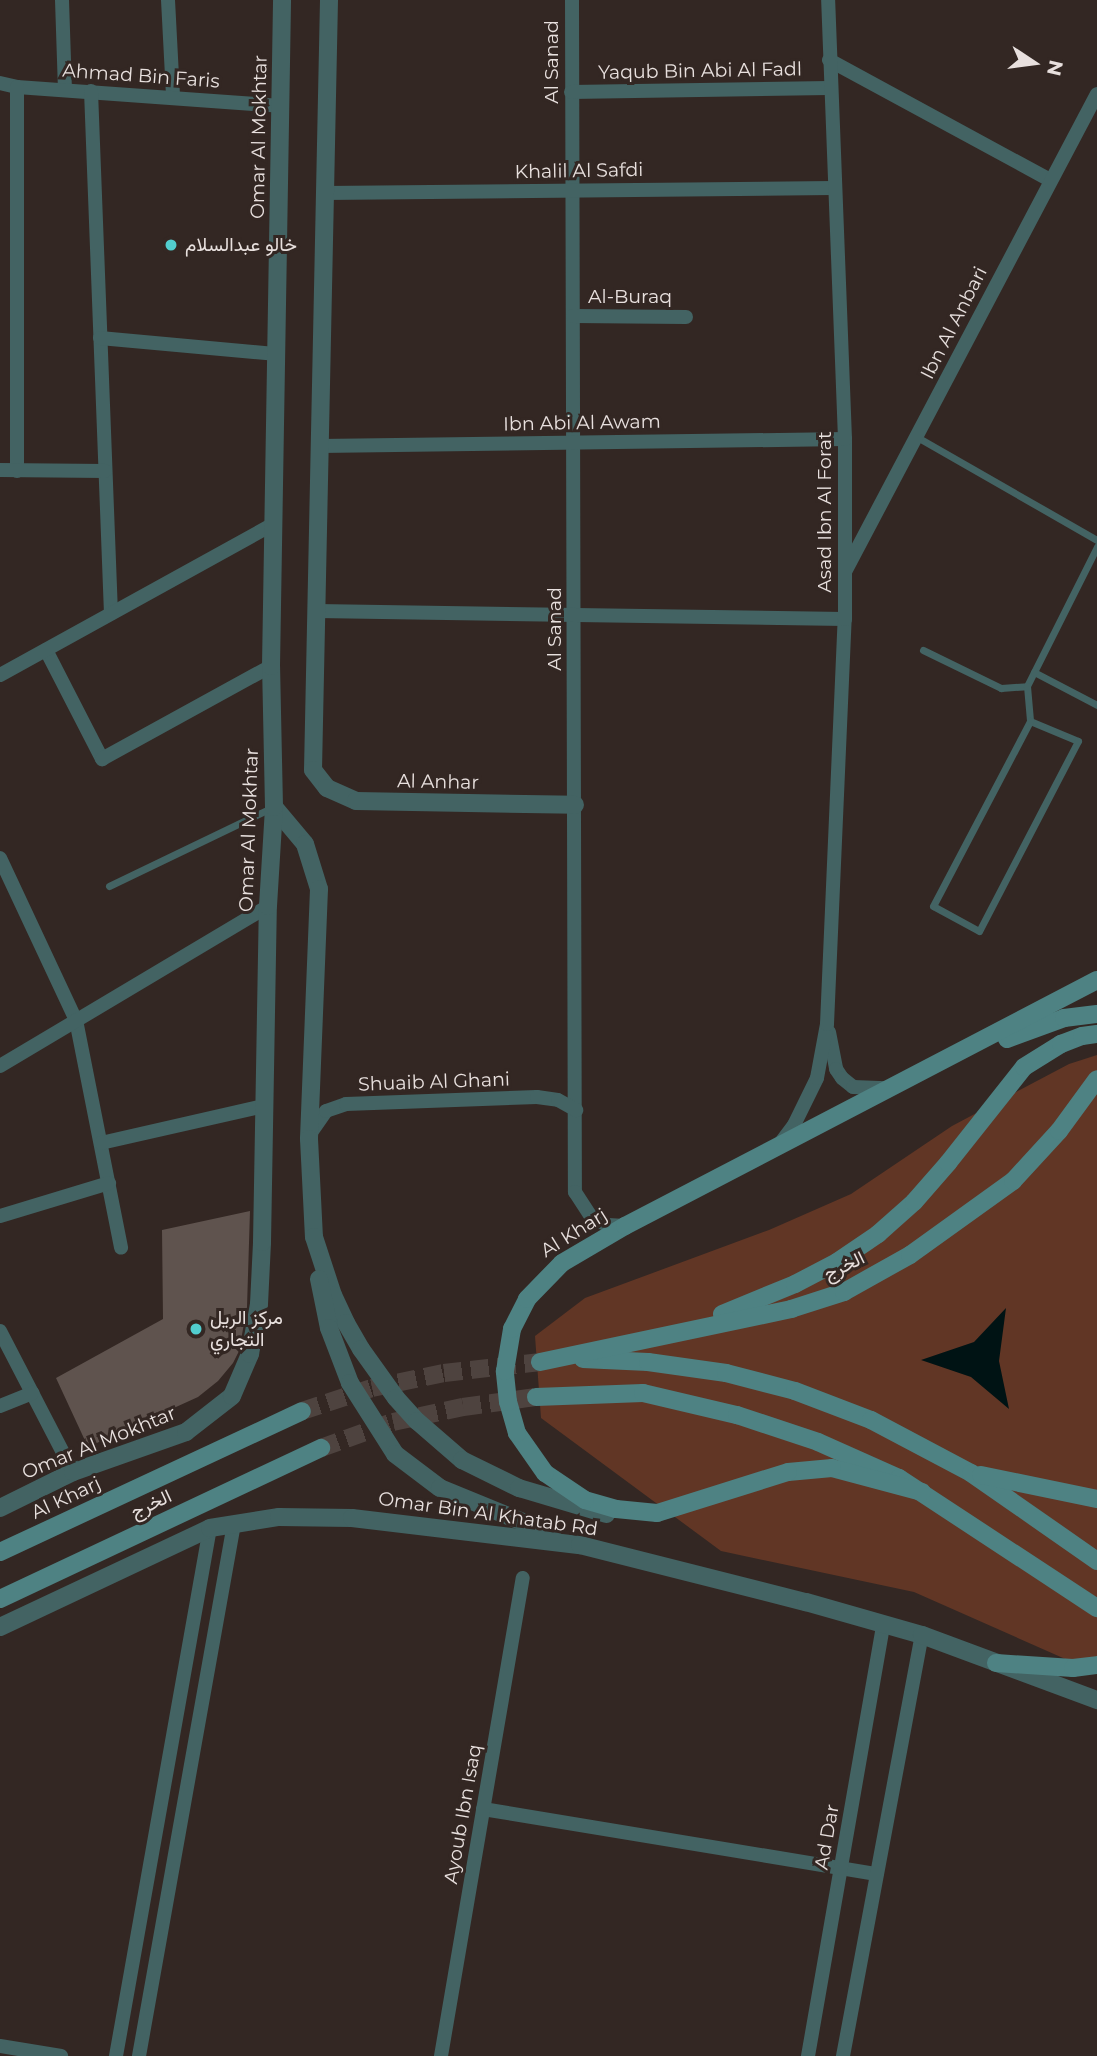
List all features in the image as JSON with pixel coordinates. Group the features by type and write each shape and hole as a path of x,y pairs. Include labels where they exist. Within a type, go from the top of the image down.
{"main road":[{"name":"Al Kharj","path":"922,1492 832,1468 788,1472 657,1513 600,1505 558,1484 525,1448 508,1402 505,1371 508,1343 527,1299 562,1263 625,1226 1097,981"},
{"path":"952,1056 1064,1018 1097,1014"},
{"path":"686,1330 794,1284 837,1262 878,1234 914,1202 1024,1067 1061,1044 1097,1034"},
{"name":"الخرج","path":"971,1473 871,1420 795,1391 726,1373 648,1362 584,1359 540,1362 791,1309 844,1292 910,1255 1013,1181 1059,1131 1097,1079"},
{"path":"536,1397 643,1393 737,1415 818,1443 899,1478 1097,1608"},
{"name":"Al Kharj","path":"0,1552 302,1411"},
{"name":"الخرج","path":"0,1599 321,1448"},
{"path":"971,1473 1097,1499"},
{"path":"971,1473 1097,1561"},
{"path":"996,1663 1073,1668 1097,1665"}],"street":[{"path":"62,0 65,89"},
{"path":"168,0 173,97"},
{"name":"Omar Al Mokhtar","path":"0,1508 74,1472 186,1432 232,1396 250,1354 259,1304 268,906 274,807 271,666 282,0"},
{"path":"329,0 317,611 574,613 845,620"},
{"name":"Al Sanad","path":"572,0 575,1192 578,1202 600,1222 625,1226"},
{"name":"Asad Ibn Al Forat","path":"776,1148 794,1125 817,1078 827,1024 846,571 845,439 829,89 828,0"},
{"name":"Yaqub Bin Abi Al Fadl","path":"829,60 1050,180"},
{"name":"Ahmad Bin Faris","path":"0,83 17,87 280,106"},
{"path":"17,87 17,471"},
{"name":"Yaqub Bin Abi Al Fadl","path":"571,92 829,89"},
{"path":"91,91 111,614"},
{"name":"Ibn Al Anbari","path":"846,571 1097,93"},
{"name":"Khalil Al Safdi","path":"325,193 833,188"},
{"name":"Al-Buraq","path":"573,316 686,317"},
{"path":"100,338 276,354"},
{"name":"Ibn Abi Al Awam","path":"320,446 845,439"},
{"path":"0,470 105,471"},
{"path":"0,675 274,524"},
{"name":"Al Anhar","path":"317,611 313,770 327,788 356,801 575,806"},
{"path":"46,650 103,759 271,666"},
{"path":"274,807 305,844 319,889 309,1139 314,1237 321,1298 339,1357 363,1407 395,1454 440,1488 580,1545"},
{"path":"0,858 76,1020 121,1248"},
{"path":"0,1066 268,906"},
{"name":"Asad Ibn Al Forat","path":"827,1024 836,1069 842,1078 853,1087 892,1087"},
{"name":"Shuaib Al Ghani","path":"309,1139 320,1117 332,1108 346,1104 537,1097 558,1100 576,1110"},
{"path":"101,1143 264,1106"},
{"path":"0,1216 109,1183"},
{"path":"314,1237 333,1295 361,1349 396,1398 462,1460 548,1499 611,1515 657,1513"},
{"path":"0,1331 74,1472"},
{"path":"0,1406 32,1393"},
{"name":"Omar Bin Al Khatab Rd","path":"0,1627 210,1528 279,1517 352,1518 580,1545 806,1602 922,1635 1097,1700"},
{"path":"139,2056 234,1524"},
{"path":"116,2056 210,1528"},
{"name":"Ayoub Ibn Isaq","path":"441,2056 523,1578"},
{"name":"Ad Dar","path":"808,2056 883,1625"},
{"path":"843,2056 922,1635"},
{"path":"483,1809 877,1874"},
{"path":"0,2046 61,2056"}],"lane":[{"path":"917,437 1097,540"},
{"path":"1030,721 1077,741 979,931 933,906 1030,721 1027,686 1097,547"},
{"path":"923,650 1001,688 1027,686"},
{"path":"1034,672 1097,705"},
{"path":"109,886 274,807"}],"shaded area":[{"path":"1097,1055 1097,1673 914,1592 721,1551 541,1418 535,1336 585,1298 769,1230 851,1194 952,1126 1069,1064"},
{"path":"1006,1308 999,1361 1009,1409 971,1377 921,1360 974,1342"}],"building":[{"name":"مركز الريل التجاري","path":"250,1211 247,1307 239,1351 233,1363 218,1381 198,1397 88,1447 56,1378 163,1319 162,1230"}],"tunnel":[{"path":"302,1411 372,1388 444,1373 540,1362"},
{"path":"321,1448 393,1422 463,1407 536,1397"}],"place":[{"name":"خالو عبدالسلام","path":"171,245"},
{"name":"مركز الريل التجاري","path":"196,1329"}]}
